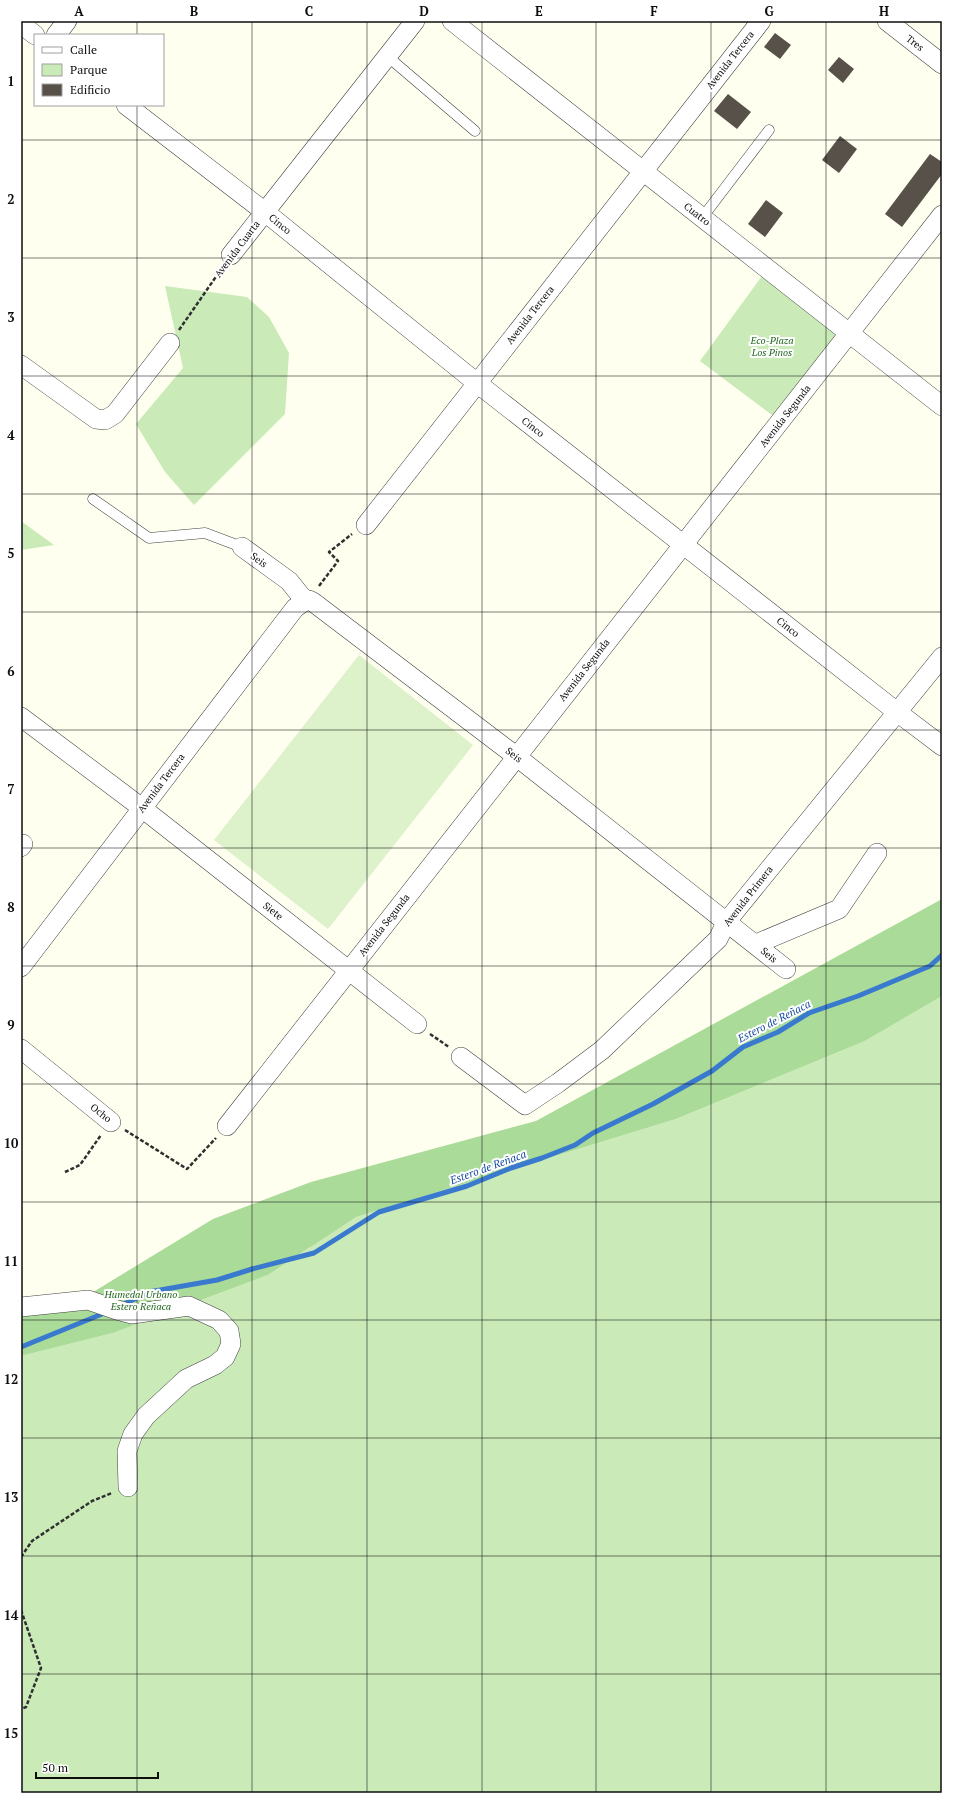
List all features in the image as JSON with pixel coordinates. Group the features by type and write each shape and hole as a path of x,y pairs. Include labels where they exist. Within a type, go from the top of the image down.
{"street":[{"path":"57,34 67,21"},
{"name":"Avenida Cuarta","path":"231,255 415,21"},
{"name":"Cuatro","path":"452,21 942,406"},
{"name":"Avenida Tercera","path":"366,525 761,21"},
{"name":"Tres","path":"887,21 942,64"},
{"path":"21,24 34,35"},
{"name":"Cinco","path":"127,106 265,212 477,383 683,545 942,746"},
{"name":"Avenida Segunda","path":"227,1126 942,215"},
{"path":"21,365 96,419 104,420 115,414 170,343"},
{"name":"Seis","path":"242,547 289,581 307,601 517,757 786,969"},
{"name":"Avenida Tercera","path":"21,968 295,608 307,601"},
{"name":"Avenida Primera","path":"461,1056 525,1105 558,1083 602,1050 718,939 727,921 942,657"},
{"name":"Siete","path":"21,717 142,808 417,1024"},
{"path":"756,944 839,909 877,853"},
{"name":"Ocho","path":"21,1049 111,1122"},
{"path":"21,1307 88,1300 132,1314 189,1306 219,1320 229,1331 231,1344 225,1357 214,1365 186,1379 146,1416 133,1434 127,1451 128,1487"}],"lane":[{"path":"387,56 475,132"},
{"path":"702,218 769,130"},
{"path":"93,499 149,538 205,533 242,547"}],"path":[{"name":"Avenida Cuarta","path":"170,343 231,255"},
{"path":"307,601 338,561 329,552 366,525"},
{"path":"417,1024 461,1056"},
{"path":"65,1172 80,1164 111,1122"},
{"name":"Ocho","path":"111,1122 187,1169 227,1126"},
{"path":"21,1557 32,1541 92,1501 128,1487"},
{"path":"21,1610 41,1668 26,1707 21,1709"}],"green space":[{"name":"Eco-Plaza Los Pinos","path":"765,272 844,334 776,418 700,361"},
{"path":"165,286 247,297 269,317 289,353 285,414 194,505 165,472 136,424 183,368"},
{"path":"21,521 54,545 21,550"},
{"path":"359,655 473,745 328,929 214,840"},
{"name":"Humedal Urbano Estero Reñaca","path":"942,899 942,996 865,1041 676,1119 356,1217 268,1275 113,1333 21,1356 21,1315 85,1297 213,1219 311,1182 536,1121"},
{"path":"942,996 942,1793 21,1793 21,1356 113,1333 268,1275 311,1247 65,1306 676,1119 865,1041"}],"building":[{"path":"775,33 791,45 780,59 764,47"},
{"path":"839,57 854,69 843,83 828,70"},
{"path":"728,94 751,112 737,129 714,111"},
{"path":"840,136 857,149 839,173 822,160"},
{"path":"930,154 942,162 942,174 902,227 885,214"},
{"path":"766,200 783,213 765,237 748,224"}],"waterway":[{"name":"Estero de Reñaca","path":"122,1305 149,1292 217,1280 252,1269 314,1253 379,1212 467,1186 511,1168 575,1145 593,1133 653,1104 712,1071 743,1047 778,1032 809,1013 858,996 930,966 942,955"},
{"name":"Estero de Reñaca","path":"21,1347 107,1312"}]}
